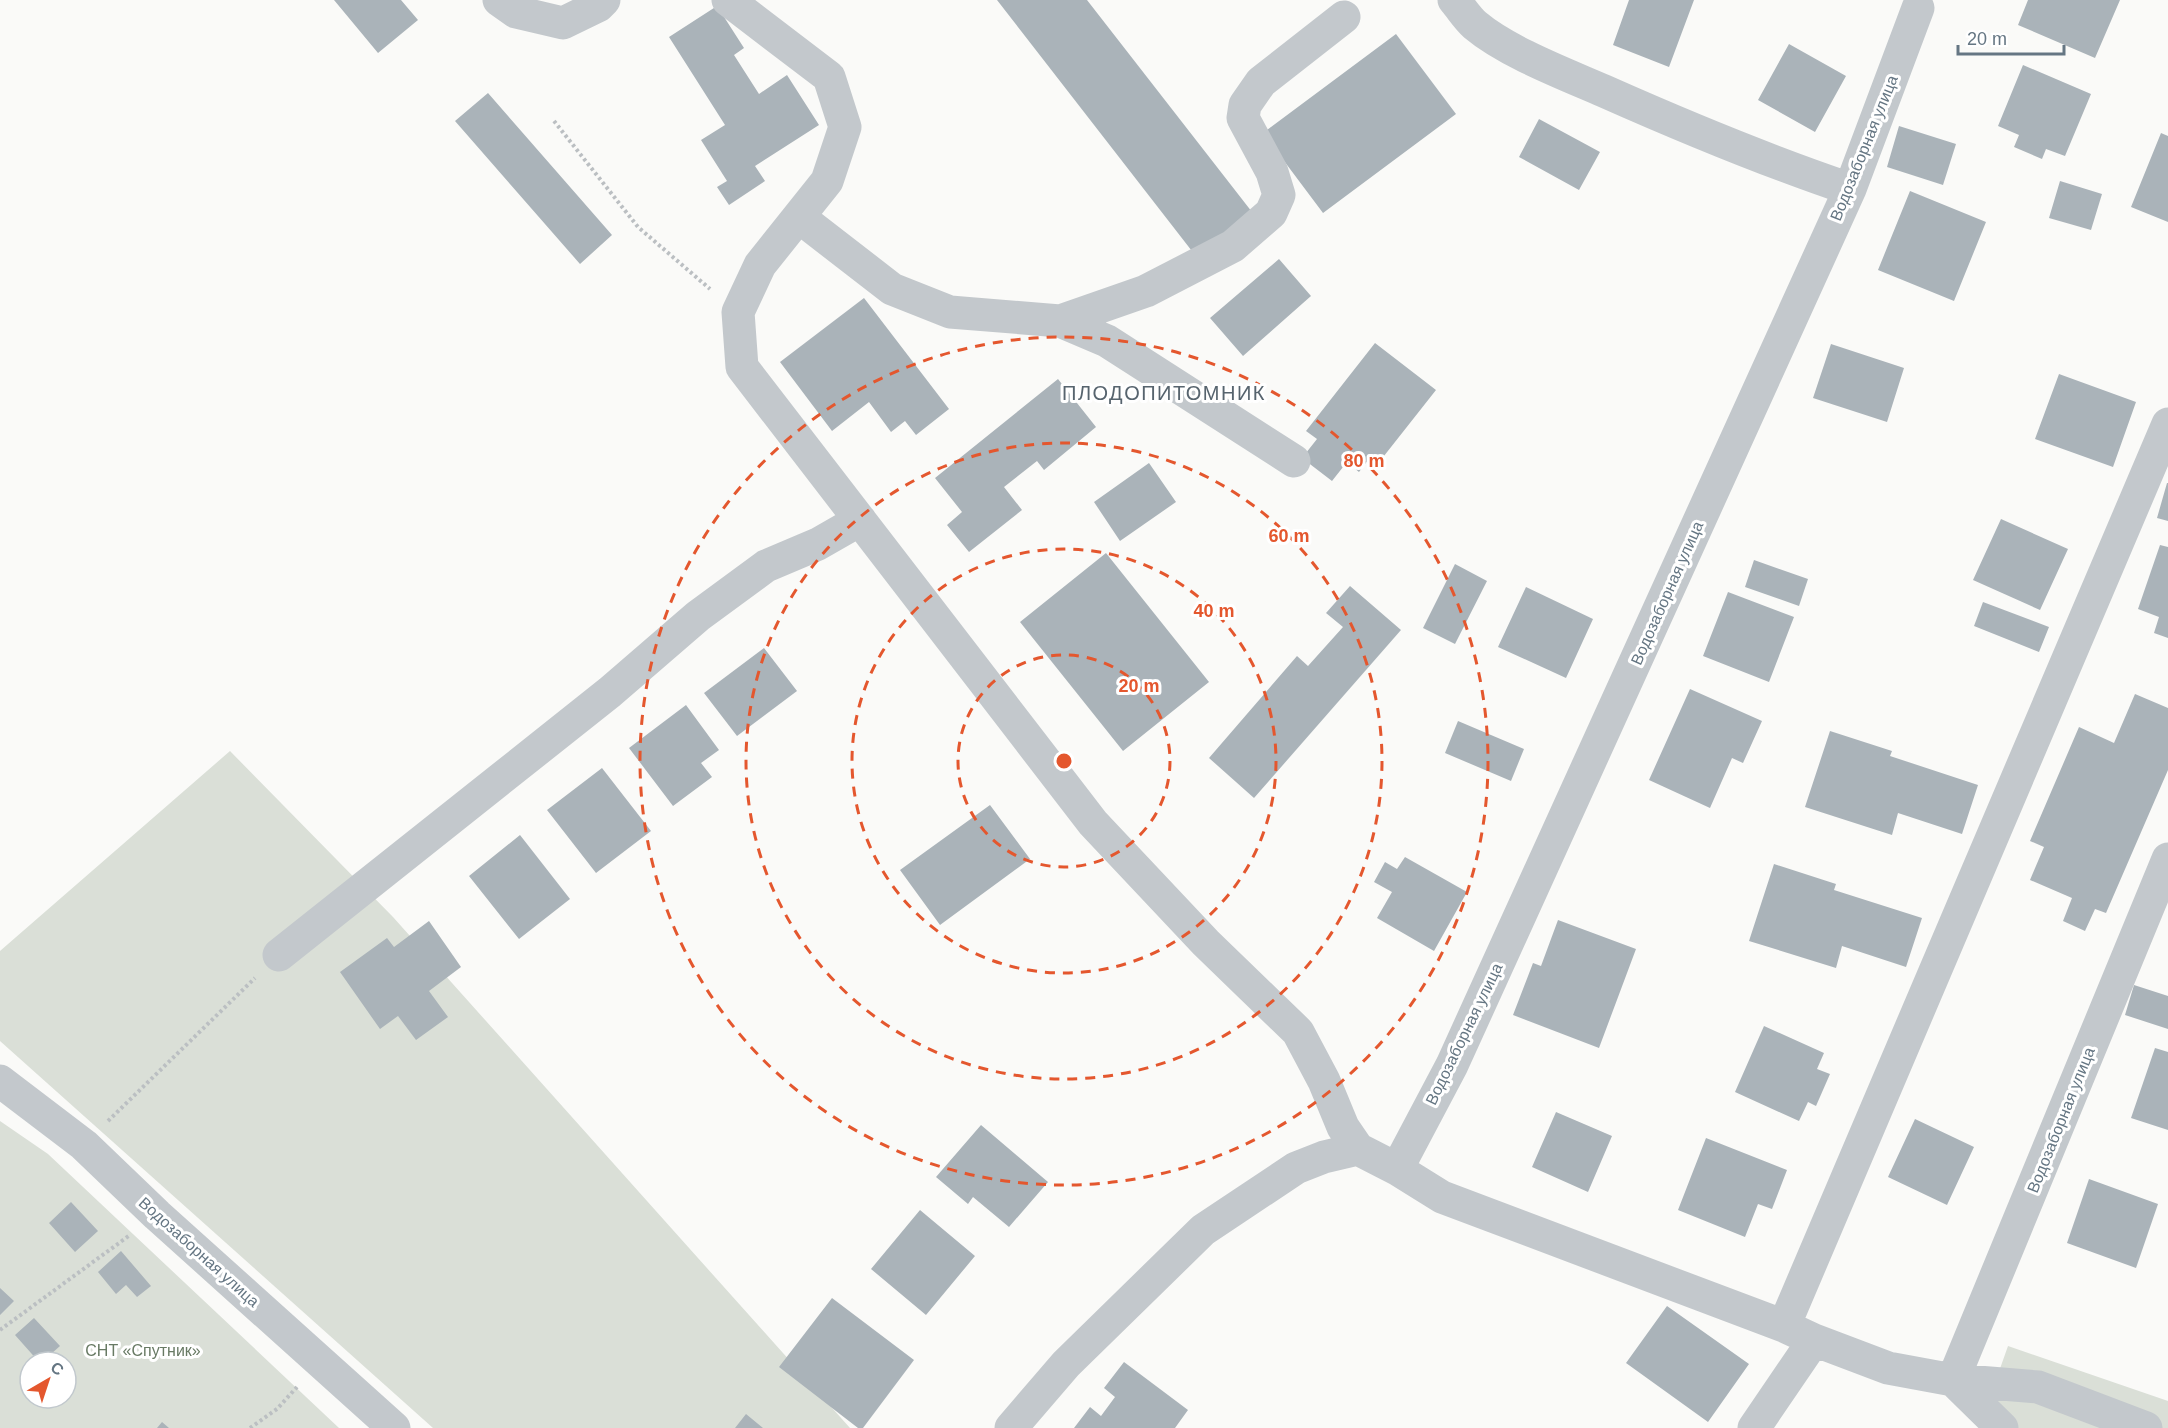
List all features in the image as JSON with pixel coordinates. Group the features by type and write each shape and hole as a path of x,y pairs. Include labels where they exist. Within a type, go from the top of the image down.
{"street":[{"path":"499,0 516,12 563,23 598,6 604,0"},
{"path":"728,0 829,77 845,127 827,181 760,265 738,312 742,368 1093,823 1206,943 1298,1032 1324,1081 1342,1126 1358,1149 1397,1169 1442,1197 1784,1326 1888,1368 1953,1380 2038,1387 2146,1428"},
{"path":"1454,0 1473,24 1569,76 1783,166 1850,189"},
{"name":"Водозаборная улица","path":"1397,1169 1452,1065 1850,189 1918,8"},
{"path":"1060,321 1146,291 1195,266 1233,246 1271,213 1279,195 1272,172 1243,118 1245,105 1261,82 1344,17"},
{"path":"799,217 892,289 950,312 1060,321 1107,341 1294,461"},
{"path":"1784,1326 2168,424"},
{"path":"279,955 610,692 698,616 766,566 818,544 860,520"},
{"name":"Водозаборная улица","path":"1953,1380 2168,860"},
{"name":"Водозаборная улица","path":"0,1081 84,1145 157,1215 394,1428"},
{"path":"1011,1428 1066,1364 1203,1230 1296,1168 1324,1157 1358,1149"},
{"path":"1754,1428 1814,1340"},
{"path":"1953,1380 2002,1428"}],"path":[{"path":"554,121 638,227 738,312"},
{"path":"84,1145 279,955"},
{"path":"0,1330 157,1215"},
{"path":"250,1428 277,1409 319,1361"}],"green space":[{"path":"230,751 393,917 850,1428 433,1428 0,1041 0,951"},
{"name":"СНТ «Спутник»","path":"0,1121 48,1154 339,1428 0,1428"},
{"path":"2008,1346 2168,1401 2168,1428 1979,1428"}],"building":[{"path":"334,0 401,0 418,20 378,53"},
{"path":"997,0 1087,0 1252,212 1195,255"},
{"path":"1629,0 1694,0 1669,67 1613,45"},
{"path":"2028,0 2120,0 2095,58 2018,25"},
{"path":"717,6 744,48 734,55 759,94 787,75 819,125 755,166 765,181 729,205 717,187 727,181 701,140 725,125 669,37"},
{"path":"1396,34 1456,114 1323,213 1263,133"},
{"path":"1789,44 1846,76 1815,132 1758,100"},
{"path":"2023,65 2091,94 2065,156 2046,149 2042,159 2014,147 2019,135 1998,126"},
{"path":"488,93 612,235 580,264 455,121"},
{"path":"1539,119 1600,152 1579,190 1519,157"},
{"path":"1899,126 1956,144 1943,185 1887,167"},
{"path":"2161,133 2168,136 2168,222 2131,207"},
{"path":"2060,181 2102,194 2091,230 2049,218"},
{"path":"1910,191 1986,222 1954,301 1878,270"},
{"path":"1279,259 1311,296 1243,356 1210,318"},
{"path":"864,298 949,409 916,435 905,421 891,432 869,402 832,431 780,362"},
{"path":"1375,343 1436,390 1380,461 1372,455 1359,472 1347,462 1332,481 1302,458 1317,439 1306,431"},
{"path":"1831,344 1904,368 1887,422 1813,398"},
{"path":"2059,374 2136,402 2113,467 2035,439"},
{"path":"1058,379 1096,427 1044,470 1037,461 1004,487 1022,510 969,552 947,525 962,512 935,478"},
{"path":"1149,463 1176,502 1120,541 1094,502"},
{"path":"2168,483 2168,521 2157,518"},
{"path":"2001,519 2068,549 2040,610 1973,580"},
{"path":"2160,545 2168,547 2168,638 2154,633 2159,617 2138,609"},
{"path":"1106,553 1209,682 1123,751 1020,622"},
{"path":"1754,560 1808,579 1799,606 1745,587"},
{"path":"1455,564 1487,581 1455,644 1423,628"},
{"path":"1350,586 1401,630 1254,798 1209,758 1297,656 1308,666 1343,627 1326,613"},
{"path":"1526,587 1593,619 1566,678 1498,647"},
{"path":"1728,592 1794,617 1769,682 1703,656"},
{"path":"1983,602 2049,627 2039,652 1974,626"},
{"path":"764,648 797,691 737,736 704,693"},
{"path":"1690,689 1762,721 1743,763 1732,758 1710,808 1649,780"},
{"path":"2135,694 2168,708 2168,770 2106,913 2095,909 2085,931 2063,921 2072,898 2030,880 2044,847 2030,841 2079,727 2114,743"},
{"path":"686,705 719,750 701,763 712,777 673,806 629,748"},
{"path":"1458,721 1524,749 1511,781 1445,753"},
{"path":"1830,731 1892,751 1890,756 1978,785 1962,834 1898,813 1892,835 1805,807"},
{"path":"602,768 651,831 596,873 547,810"},
{"path":"990,805 1030,859 940,925 900,870"},
{"path":"520,835 570,899 519,939 469,876"},
{"path":"1405,857 1467,892 1434,951 1377,918 1392,892 1374,882 1385,862 1397,869"},
{"path":"1774,864 1836,884 1834,890 1922,918 1906,967 1842,946 1836,968 1749,941"},
{"path":"1558,920 1636,949 1599,1048 1513,1015 1533,963 1541,966"},
{"path":"429,921 461,967 429,991 448,1017 416,1040 398,1016 380,1029 340,972 387,938 394,947"},
{"path":"2134,985 2168,996 2168,1029 2125,1015"},
{"path":"1764,1026 1824,1053 1817,1069 1830,1074 1816,1106 1808,1102 1799,1121 1735,1092"},
{"path":"2155,1048 2168,1052 2168,1130 2131,1118"},
{"path":"1556,1112 1612,1136 1588,1192 1532,1167"},
{"path":"1915,1119 1974,1147 1947,1205 1888,1177"},
{"path":"981,1125 1048,1182 1009,1227 973,1197 968,1204 936,1177"},
{"path":"1706,1138 1787,1170 1772,1209 1758,1204 1745,1237 1678,1210"},
{"path":"2089,1179 2158,1204 2136,1268 2067,1243"},
{"path":"71,1202 98,1231 75,1252 49,1223"},
{"path":"920,1210 975,1256 926,1315 871,1269"},
{"path":"121,1251 151,1286 137,1297 126,1285 116,1294 98,1272"},
{"path":"0,1288 14,1301 0,1315"},
{"path":"832,1298 914,1360 863,1428 858,1428 779,1367"},
{"path":"1667,1306 1749,1364 1708,1422 1626,1363"},
{"path":"34,1318 60,1346 56,1350 28,1350 15,1335"},
{"path":"1124,1362 1188,1410 1175,1428 1074,1428 1090,1407 1101,1416 1115,1397 1104,1388"},
{"path":"746,1414 763,1428 735,1428"},
{"path":"162,1422 169,1428 157,1428"}],"district":[{"name":"ПЛОДОПИТОМНИК","path":"1164,393"}]}
